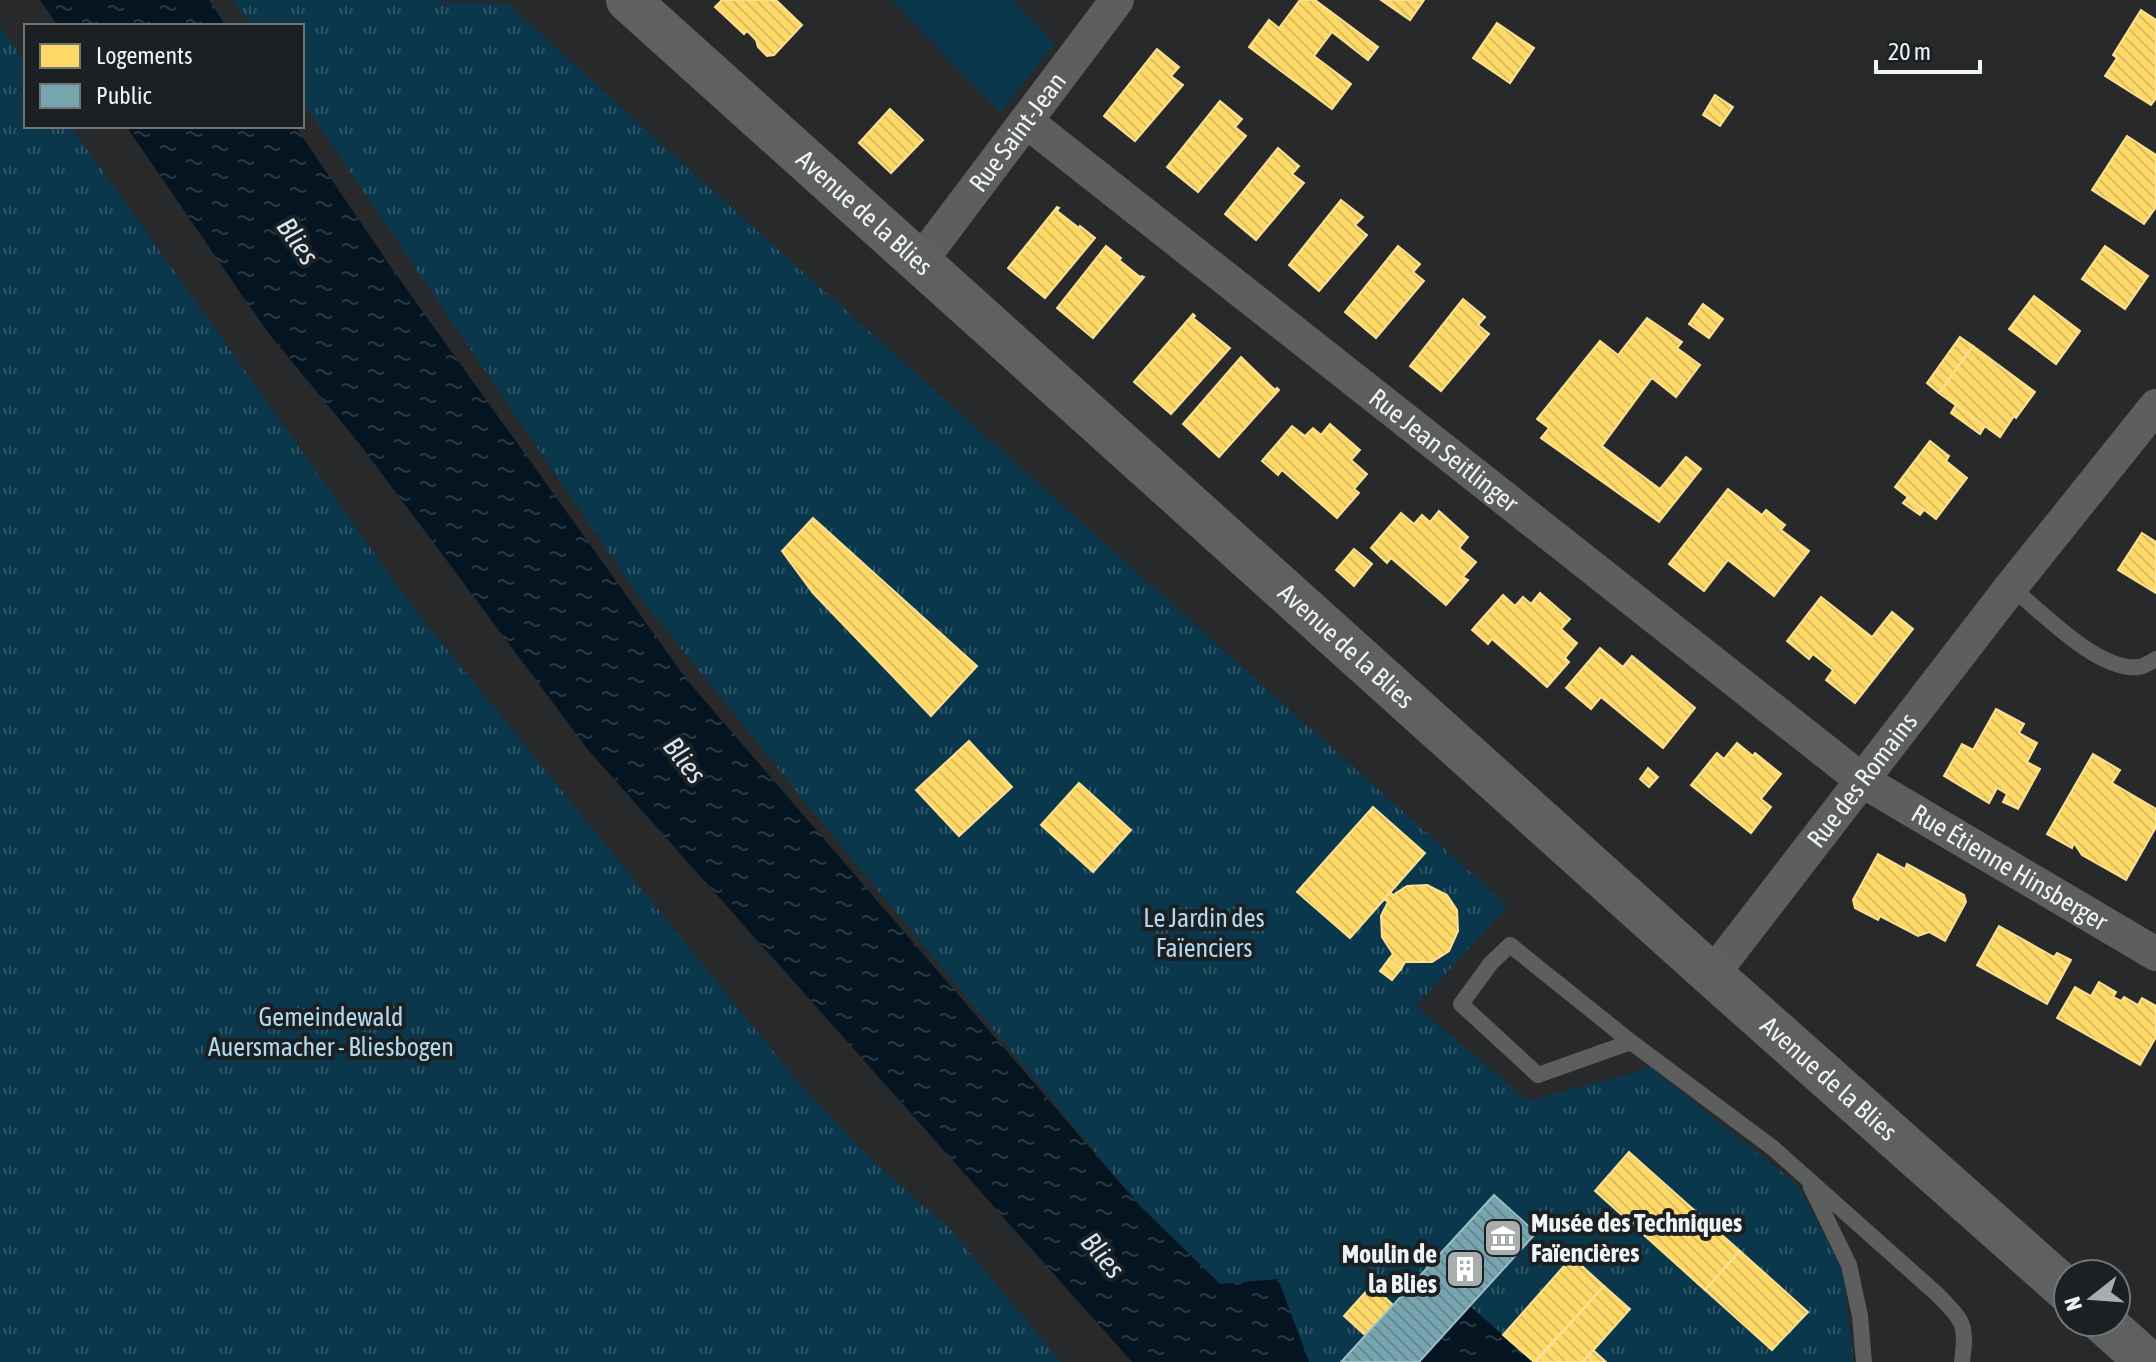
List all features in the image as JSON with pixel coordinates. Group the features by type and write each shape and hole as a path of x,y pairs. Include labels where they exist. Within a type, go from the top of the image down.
{"main road":[{"name":"Avenue de la Blies","path":"628,0 2052,1277"},
{"path":"2121,1338 2148,1362"}],"street":[{"name":"Rue Saint-Jean","path":"919,263 1117,0"},
{"name":"Rue Jean Seitlinger","path":"1026,121 1863,781"},
{"name":"Rue des Romains","path":"1712,975 2011,587 2156,406"},
{"name":"Rue Étienne Hinsberger","path":"1863,781 2156,954"}],"lane":[{"path":"2011,587 2088,652 2116,664 2139,667 2156,659"},
{"path":"1631,1042 1538,1075 1461,1004 1491,963 1510,945 1631,1042 1773,1148 1938,1295 1961,1319 1965,1341 1962,1362"},
{"path":"1807,1179 1849,1265 1860,1316 1864,1362"}],"green space":[{"name":"Le Jardin des Faïenciers","path":"233,0 507,3 1508,906 1416,1006 1528,1101 1651,1068 1798,1185 1842,1269 1854,1362 1534,1362 1470,1306 1419,1362 1309,1362 1278,1279 1220,1284 1140,1206 822,823 634,590 304,104 304,24 250,24"},
{"path":"891,0 1013,0 1055,44 1000,112"},
{"name":"Gemeindewald Auersmacher - Bliesbogen","path":"0,26 24,60 24,128 72,128 409,602 798,1082 872,1160 950,1229 1061,1362 0,1362"}],"water":[{"path":"40,0 209,0 225,24 57,24"},
{"name":"Blies","path":"127,128 296,128 393,270 687,680 1140,1206 1220,1284 1278,1279 1309,1362 1132,1362 589,751 362,447 266,330"},
{"path":"1470,1306 1534,1362 1419,1362"}],"building: Logements":[{"path":"722,0 776,0 802,25 774,55 767,56 747,31 744,34 715,7"},
{"path":"1300,0 1315,0 1378,47 1368,60 1332,32 1314,56 1351,84 1332,109 1249,47 1269,20 1279,28"},
{"path":"1381,0 1424,0 1410,20"},
{"path":"2141,10 2156,20 2156,98 2151,105 2105,76 2117,58 2113,55"},
{"path":"1497,23 1534,48 1510,83 1473,58"},
{"path":"1157,49 1179,67 1171,76 1183,85 1135,141 1104,116"},
{"path":"1715,95 1733,107 1720,126 1703,115"},
{"path":"1220,101 1242,119 1235,127 1246,136 1198,192 1167,167"},
{"path":"890,109 923,140 891,173 859,143"},
{"path":"2127,136 2156,155 2156,207 2144,224 2092,190"},
{"path":"1278,148 1299,166 1292,174 1304,183 1256,240 1225,214"},
{"path":"1341,200 1363,217 1355,225 1367,235 1319,291 1289,265"},
{"path":"1057,207 1057,211 1095,238 1045,298 1008,268"},
{"path":"1106,246 1121,258 1119,260 1144,277 1093,338 1057,308"},
{"path":"1398,246 1420,264 1413,272 1424,281 1376,338 1345,312"},
{"path":"2105,246 2148,276 2125,309 2082,279"},
{"path":"2034,296 2080,331 2056,364 2009,329"},
{"path":"1463,299 1485,317 1478,325 1489,334 1441,391 1410,366"},
{"path":"1703,304 1723,319 1709,338 1689,324"},
{"path":"1193,314 1193,318 1230,348 1171,414 1134,382"},
{"path":"1647,318 1682,342 1677,348 1700,365 1676,397 1652,378 1602,446 1660,489 1686,457 1701,469 1659,522 1541,438 1549,428 1537,419 1600,341 1618,355"},
{"path":"1960,337 1973,346 1939,393 1927,383"},
{"path":"1973,346 2035,392 2000,437 1939,393"},
{"path":"1241,357 1275,390 1279,390 1219,457 1183,424"},
{"path":"1956,405 1985,426 1980,434 1951,413"},
{"path":"1330,424 1360,450 1351,460 1367,474 1354,489 1359,493 1337,518 1282,470 1278,475 1262,461 1292,426 1305,436 1313,428 1321,435"},
{"path":"1930,441 1949,456 1946,461 1967,478 1936,519 1895,487"},
{"path":"1728,489 1762,515 1766,510 1785,525 1781,530 1809,551 1774,596 1728,560 1704,591 1669,564"},
{"path":"1908,497 1924,510 1920,515 1903,503"},
{"path":"1439,511 1468,537 1459,548 1476,562 1463,577 1468,580 1446,605 1391,558 1387,563 1371,548 1401,513 1414,524 1422,515 1430,522"},
{"path":"813,518 977,666 931,716 813,593 782,551"},
{"path":"2142,533 2156,542 2156,593 2118,570"},
{"path":"1354,549 1372,564 1354,586 1336,570"},
{"path":"1540,593 1570,619 1561,629 1577,643 1565,658 1569,662 1547,687 1492,639 1488,644 1472,630 1503,595 1515,606 1523,597 1531,604"},
{"path":"1821,597 1872,637 1892,612 1913,629 1855,703 1826,680 1833,670 1813,654 1809,659 1787,641"},
{"path":"1600,648 1623,667 1632,656 1695,708 1663,748 1601,697 1591,709 1566,688"},
{"path":"1996,709 2024,724 2019,733 2037,743 2027,762 2040,769 2018,809 2003,802 2007,794 1997,788 1989,803 1944,776 1962,744 1973,750"},
{"path":"969,741 1012,787 959,836 916,790"},
{"path":"1737,743 1781,774 1761,799 1771,807 1751,833 1691,785 1717,753 1724,759"},
{"path":"2093,754 2120,770 2112,783 2156,809 2156,827 2126,880 2082,855 2074,843 2072,848 2047,834"},
{"path":"1648,768 1658,777 1649,787 1640,779"},
{"path":"1079,783 1131,830 1093,872 1041,825"},
{"path":"1373,807 1425,853 1350,938 1297,892"},
{"path":"1878,854 1905,869 1907,864 1964,895 1966,902 1945,941 1929,932 1918,936 1880,916 1878,920 1855,908 1853,900"},
{"path":"1427,885 1447,895 1457,910 1458,931 1449,951 1432,962 1405,962 1401,969 1389,959 1393,954 1382,937 1381,916 1388,902 1384,899 1390,892 1393,895 1407,886"},
{"path":"1999,926 2054,957 2057,953 2071,960 2047,1004 1977,965"},
{"path":"1389,959 1401,969 1392,980 1380,971"},
{"path":"2099,982 2116,992 2113,997 2121,1001 2124,997 2138,1005 2142,998 2156,1006 2156,1037 2140,1065 2057,1018 2075,987 2091,996"},
{"path":"1629,1152 1740,1251 1705,1290 1595,1191"},
{"path":"1740,1251 1808,1312 1772,1350 1705,1290"},
{"path":"1572,1257 1604,1286 1534,1362 1503,1335"},
{"path":"1372,1285 1393,1305 1365,1335 1344,1316"},
{"path":"1604,1286 1630,1309 1583,1362 1536,1362"},
{"path":"1593,1350 1606,1362 1583,1362"}],"building: Public":[{"name":"Moulin de la Blies","path":"1494,1195 1536,1233 1419,1362 1341,1362"}],"place":[{"name":"Musée des Techniques Faïencières","path":"1503,1238"},
{"name":"Moulin de la Blies","path":"1465,1269"}]}
